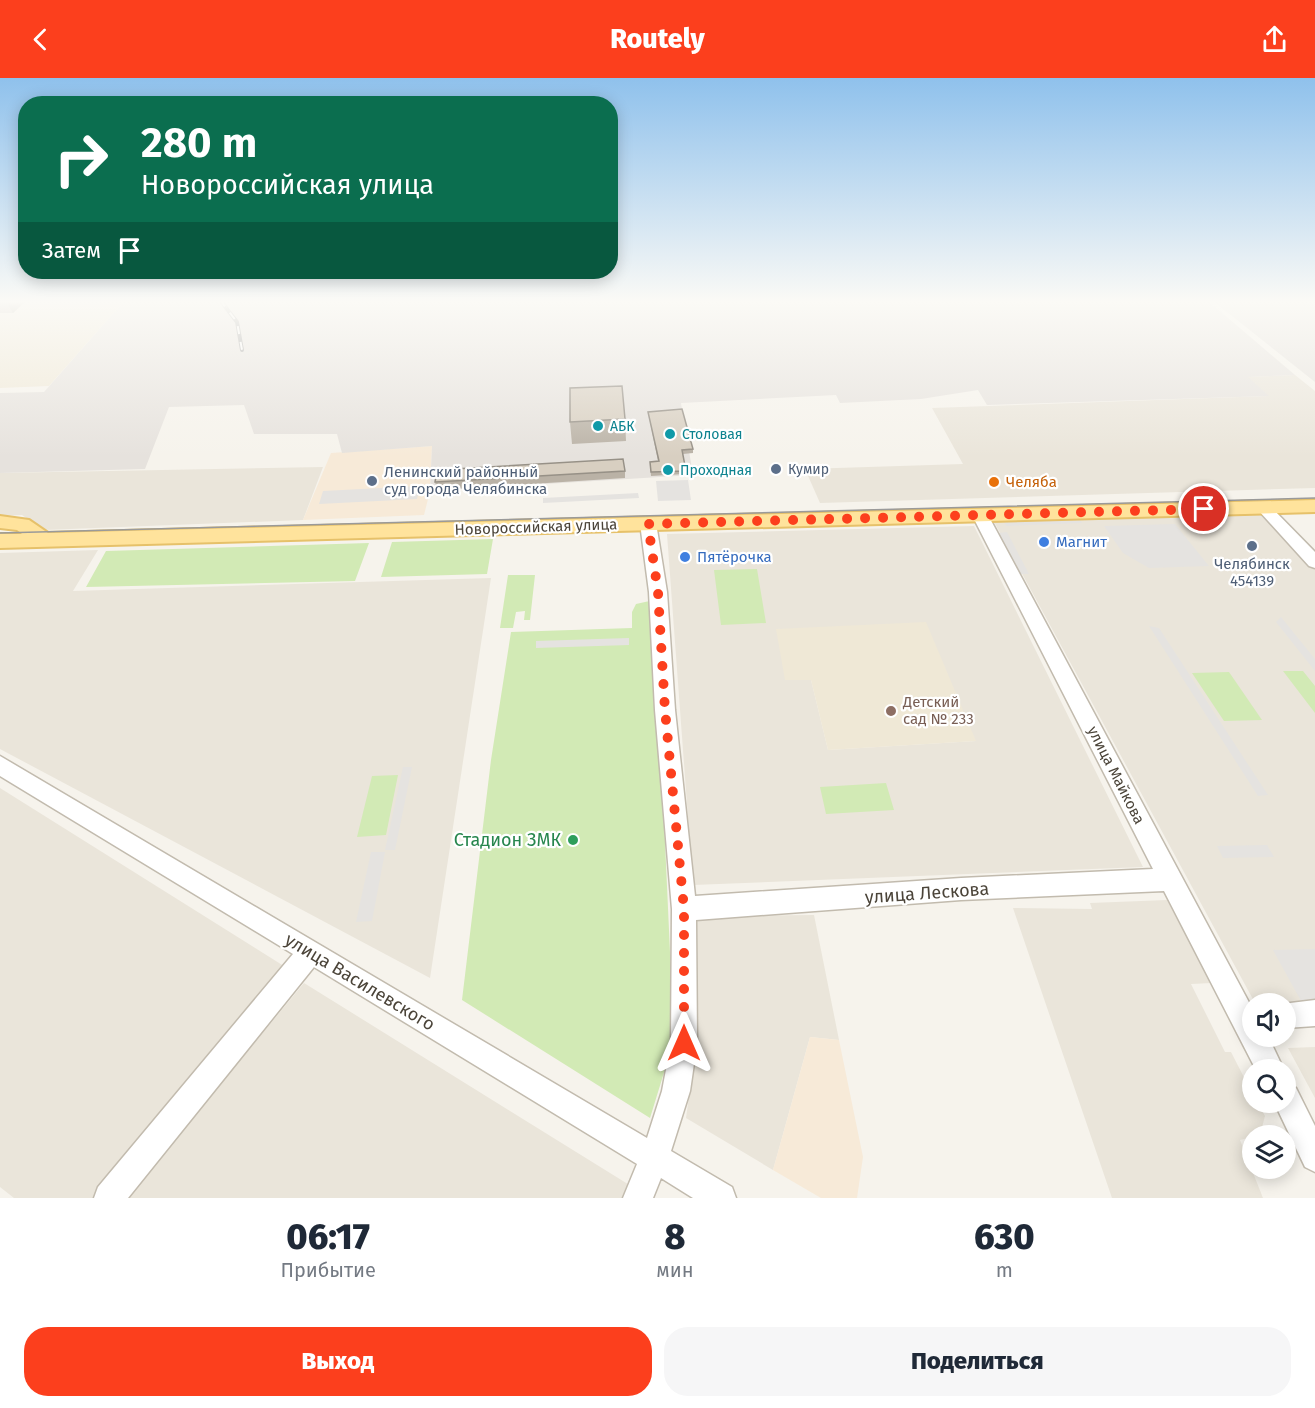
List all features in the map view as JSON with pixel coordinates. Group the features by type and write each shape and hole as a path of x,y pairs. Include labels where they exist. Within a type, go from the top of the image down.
{"main road":[{"name":"Новороссийская улица","path":"0,541 1315,506"},
{"path":"0,522 22,524 44,540"}],"street":[{"path":"1264,508 1315,562"},
{"name":"улица Майкова","path":"980,515 1170,879 1242,1011"},
{"path":"638,1198 676,1091 684,1043 684,909 665,710 658,592 648,524"},
{"name":"улица Василевского","path":"0,765 721,1198"},
{"name":"улица Лескова","path":"684,909 961,889 1170,879"},
{"path":"109,1198 311,952"},
{"path":"1296,1014 1315,1013"},
{"path":"1293,1113 1315,1157"}],"shaded area":[{"path":"0,352 79,352 49,386 0,388"},
{"path":"79,352 1268,352 1295,375 1248,377 1269,396 987,405 978,390 921,399 840,403 836,395 681,403 693,475 430,491 432,446 342,453 337,434 254,434 244,405 169,407 145,469 0,473 0,393 44,392"},
{"path":"1278,352 1315,352 1315,382"},
{"path":"1295,375 1315,391 1315,488 820,503 805,469 963,464 932,408 1268,396 1247,377"},
{"path":"432,446 430,491 424,515 303,520 331,453"},
{"path":"323,467 303,520 44,530 22,515 0,516 0,473"},
{"path":"688,480 691,500 658,501 656,481"},
{"path":"420,486 417,499 319,504 323,491"},
{"path":"638,493 639,498 543,503 543,498"},
{"path":"1262,511 1315,570 1315,1009 1296,1009 1296,993 1250,993 993,520"},
{"path":"1079,518 1082,523 1006,526 1004,521"},
{"path":"1175,524 1209,566 1149,568 1123,553 1104,526"},
{"path":"974,526 1143,867 693,885 667,534","holes":["811,680 976,741 828,750"]},
{"path":"1007,532 1029,574 1020,574 998,533"},
{"path":"98,550 73,591 491,578 430,978 0,749 0,553"},
{"path":"1281,617 1315,659 1315,671 1276,622"},
{"name":"Детский сад № 233","path":"926,622 976,741 828,750 811,680 785,680 776,629"},
{"path":"1149,626 1159,628 1268,795 1258,796"},
{"path":"629,638 629,645 536,648 536,641"},
{"path":"403,767 412,767 395,850 385,850"},
{"path":"0,788 287,968 98,1198 14,1198 0,1187"},
{"path":"1267,845 1274,857 1223,858 1217,846"},
{"path":"371,852 385,852 372,921 356,922"},
{"path":"1167,900 1212,983 1191,984 1225,1052 1231,1052 1242,1073 1242,1113 1263,1113 1265,1116 1263,1125 1242,1125 1242,1140 1240,1140 1242,1179 1255,1179 1263,1198 1112,1198 1013,908 1092,909 1090,903"},
{"path":"814,915 839,1040 810,1037 773,1170 686,1118 697,1039 693,916"},
{"path":"1315,949 1315,1001 1301,1001 1273,950"},
{"path":"304,983 631,1186 625,1198 126,1198"},
{"path":"810,1037 839,1040 863,1157 857,1198 821,1198 773,1170"},
{"path":"1315,1047 1315,1098 1296,1059 1288,1048"}],"green space":[{"path":"493,539 487,574 381,577 392,542"},
{"path":"369,543 355,581 86,587 106,551"},
{"path":"757,569 766,623 721,625 714,570"},
{"path":"508,575 535,575 530,620 524,620 525,611 516,612 513,628 500,628"},
{"name":"Стадион ЗМК","path":"654,600 674,1040 650,1118 462,1000 491,760 511,632 632,628 632,612 636,604"},
{"path":"1283,671 1303,671 1315,686 1315,713"},
{"path":"1229,672 1262,720 1224,721 1192,673"},
{"path":"398,775 386,835 357,837 372,776"},
{"path":"886,783 894,810 826,814 820,787"}],"building":[{"path":"622,386 625,419 570,422 570,388"},
{"name":"Столовая","path":"682,409 693,449 682,450 686,471 651,472 650,462 659,461 648,412"},
{"path":"623,459 625,471 435,482 437,470"}],"tram line":[{"path":"0,533 1315,498"}],"place":[{"name":"АБК","path":"598,426"},
{"name":"Столовая","path":"670,434"},
{"name":"Кумир","path":"776,469"},
{"name":"Проходная","path":"668,470"},
{"name":"Ленинский районный суд города Челябинска","path":"372,481"},
{"name":"Челяба","path":"994,482"},
{"name":"Магнит","path":"1044,542"},
{"name":"Челябинск 454139","path":"1252,546"},
{"name":"Пятёрочка","path":"685,557"},
{"name":"Детский сад № 233","path":"891,711"},
{"name":"Стадион ЗМК","path":"573,840"}],"route":[{"path":"684,1043 684,909 665,710 658,592 648,524 1204,509"}]}
